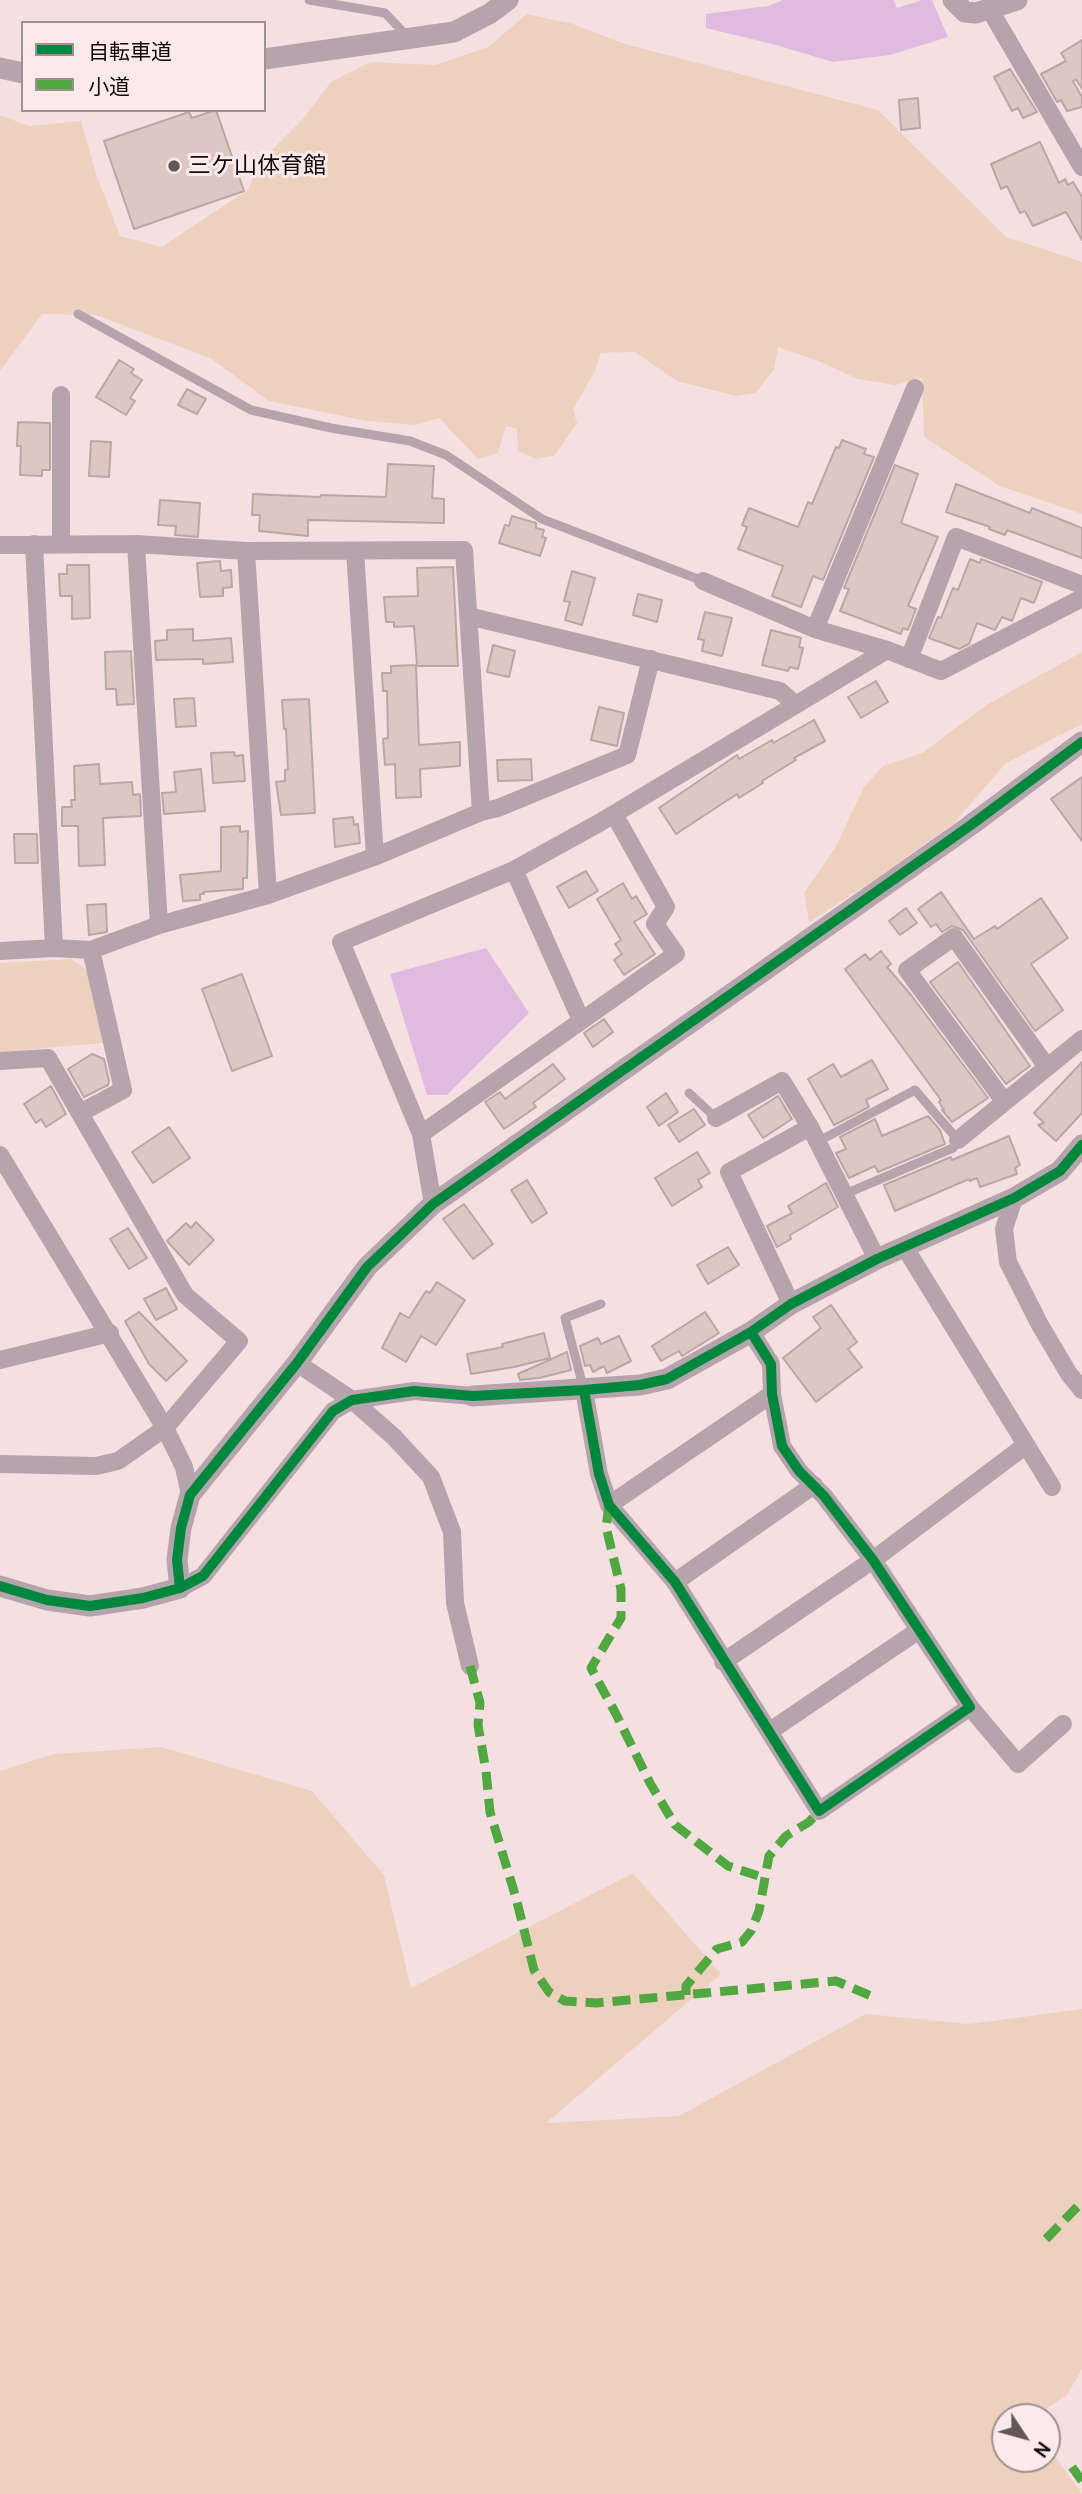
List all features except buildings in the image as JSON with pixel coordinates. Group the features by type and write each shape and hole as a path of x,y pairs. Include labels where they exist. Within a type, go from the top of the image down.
{"street":[{"path":"266,59 454,32 509,0"},
{"path":"953,0 965,12 976,13 1017,0"},
{"path":"990,10 1082,167"},
{"path":"0,68 21,73"},
{"path":"815,629 915,388"},
{"path":"61,395 61,544"},
{"path":"909,659 956,537 1082,585"},
{"path":"34,544 54,947"},
{"path":"136,544 159,925"},
{"path":"0,545 136,544 246,551 464,550 481,812"},
{"path":"246,551 268,895"},
{"path":"355,551 375,857"},
{"path":"703,581 815,629 887,650 941,671 1082,598"},
{"path":"468,616 780,691 795,704"},
{"path":"433,1205 421,1134 341,942 514,870 614,814 887,650"},
{"path":"0,951 54,947 91,950 159,925 268,895 375,857 627,755 651,659"},
{"path":"180,1588 178,1550 190,1495 297,1363 367,1268 433,1205 960,833 1082,742"},
{"path":"421,1134 676,954 655,925 666,907 614,814"},
{"path":"514,870 582,1020"},
{"path":"1004,1101 907,970 954,937 1047,1067"},
{"path":"80,1113 123,1090 91,950"},
{"path":"958,1140 1082,1040"},
{"path":"0,1061 48,1058 185,1295 239,1341 166,1428 118,1461 96,1466 0,1464"},
{"path":"716,1118 782,1081 814,1135 877,1259"},
{"path":"791,1304 729,1172 814,1135"},
{"path":"0,1586 47,1600 90,1606 143,1598 180,1588 203,1576 332,1411 352,1400 414,1391 473,1396 584,1390 640,1385 667,1379 751,1332 791,1304 877,1259 1014,1198 1060,1171 1082,1145"},
{"path":"0,1155 166,1428 184,1467 190,1495"},
{"path":"1014,1198 1004,1229 1009,1262 1040,1325 1069,1374 1082,1390"},
{"path":"904,1246 1052,1487"},
{"path":"751,1332 771,1364 772,1394 782,1446 799,1471 873,1560 970,1707 1018,1764 1063,1724"},
{"path":"0,1360 110,1334"},
{"path":"297,1363 352,1400 394,1437 431,1477 452,1532 455,1603 470,1666"},
{"path":"584,1390 599,1474 609,1506 675,1582 819,1811 970,1707"},
{"path":"609,1506 772,1394"},
{"path":"723,1662 873,1560 1026,1445"},
{"path":"675,1582 814,1486"},
{"path":"770,1731 919,1630"}],"lane":[{"path":"309,0 385,13 410,39"},
{"path":"78,314 251,410 331,428 410,441 446,455 542,519 703,581"},
{"path":"814,1135 915,1090 958,1140 953,1148 845,1194"},
{"path":"689,1093 716,1118"},
{"path":"584,1390 565,1318 601,1304"}],"shaded area":[{"path":"783,0 894,0 897,8 922,0 932,0 948,37 890,55 833,62 706,28 706,14 768,6"},
{"path":"527,14 573,24 625,44 878,110 1006,237 1082,262 1082,514 1000,486 924,437 922,377 895,385 858,379 778,347 774,369 756,393 736,396 677,381 635,352 601,353 594,373 573,409 577,423 554,456 536,459 518,451 517,429 506,426 498,453 478,459 439,418 415,425 367,421 269,401 210,358 96,315 42,314 0,371 0,115 29,126 81,121 96,174 120,236 162,247 249,189 256,170 302,120 331,82 371,62 436,65 488,47"},
{"path":"1082,652 1082,724 1006,763 954,823 809,922 804,893 835,848 864,787 883,766 922,753 988,704"},
{"path":"486,948 529,1013 447,1095 427,1095 390,974"},
{"path":"72,959 90,973 103,1043 0,1052 0,963"},
{"path":"161,1747 312,1791 384,1875 411,1988 633,1873 721,1974 546,2123 679,2116 866,2014 970,2024 1082,2009 1082,2369 1067,2395 1055,2403 991,2403 991,2473 1061,2473 1061,2465 1082,2494 0,2494 0,1771 54,1754"}],"marked path":[{"path":"609,1505 606,1527 621,1589 621,1618 591,1668 650,1783 675,1825 728,1866 765,1878"},
{"path":"470,1666 480,1703 478,1725 490,1812 534,1970 549,1992 565,2001 596,2003 836,1981 876,1998"},
{"path":"686,1995 686,1986 717,1949 742,1942 751,1931 759,1911 769,1856 786,1836 809,1822 819,1811"},
{"path":"1046,2239 1082,2202"},
{"path":"1072,2467 1082,2481"}],"cycle path":[{"path":"180,1588 177,1560 181,1528 190,1495 297,1363 367,1267 433,1204 971,825 1082,742"},
{"path":"0,1586 47,1600 90,1606 143,1598 180,1588 203,1576 333,1411 352,1400 414,1391 473,1396 584,1390 640,1385 667,1379 751,1332 791,1304 877,1259 1014,1198 1060,1171 1082,1145"},
{"path":"584,1390 599,1474 609,1505 675,1582 819,1811 970,1707 873,1560 824,1496 799,1471 782,1446 772,1394 771,1364 751,1332"}],"place":[{"name":"三ケ山体育館","path":"174,166"}]}
